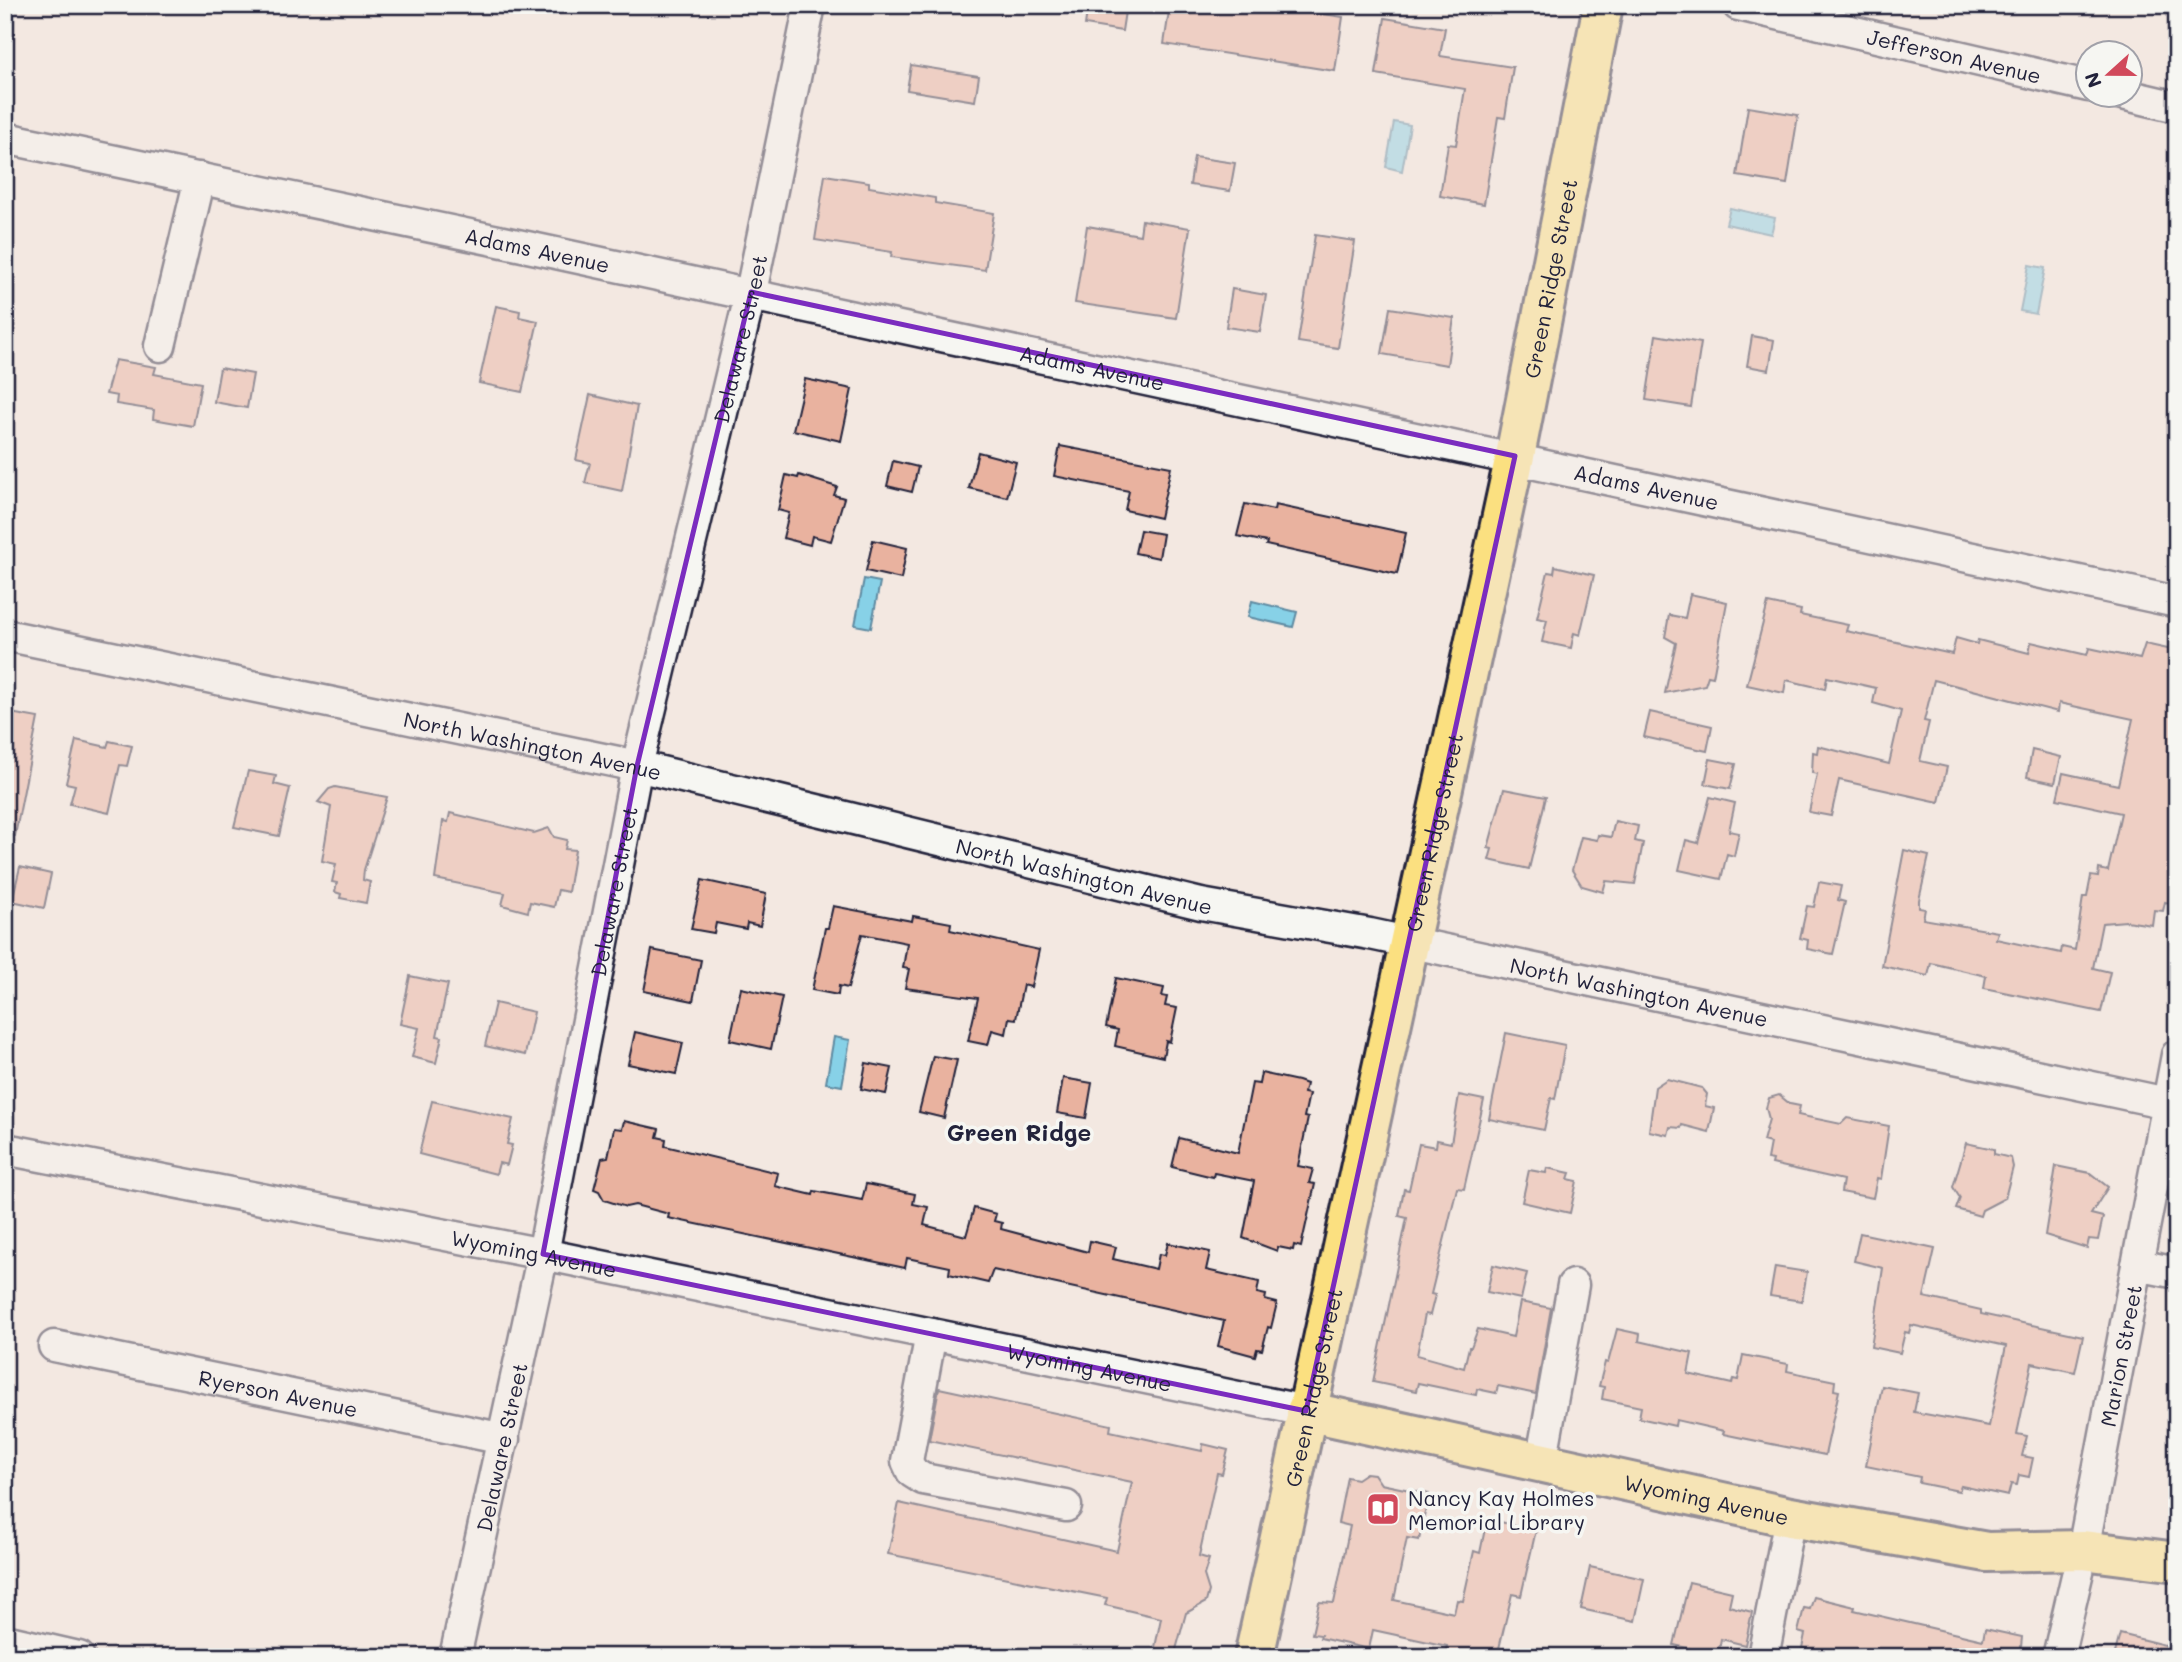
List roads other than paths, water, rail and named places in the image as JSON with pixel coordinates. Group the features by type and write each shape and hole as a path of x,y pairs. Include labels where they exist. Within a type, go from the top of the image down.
{"main road":[{"name":"Green Ridge Street","path":"1257,1656 1306,1411 1515,456 1603,5"},
{"name":"Wyoming Avenue","path":"1306,1411 1790,1517 1987,1552 2083,1550 2177,1562"}],"street":[{"name":"Delaware Street","path":"455,1657 543,1254 637,766 751,292 810,5"},
{"name":"Jefferson Avenue","path":"1738,5 2074,83"},
{"path":"2144,99 2177,107"},
{"name":"Adams Avenue","path":"5,138 751,292 2177,602"},
{"path":"160,346 200,178"},
{"name":"North Washington Avenue","path":"5,635 637,766 1201,904 1409,943 2167,1103"},
{"name":"Marion Street","path":"2058,1657 2083,1550 2177,1055"},
{"name":"Wyoming Avenue","path":"5,1149 543,1254 1306,1411"},
{"path":"2137,1265 2177,1273"},
{"path":"1541,1463 1573,1285"},
{"path":"931,1334 907,1461 912,1472 923,1479 1066,1506"},
{"name":"Ryerson Avenue","path":"54,1346 504,1439"},
{"path":"1763,1657 1790,1517"},
{"path":"5,1640 79,1657"}],"water":[{"path":"1394,122 1410,125 1402,171 1386,167"},
{"path":"1730,208 1775,218 1771,234 1726,224"},
{"path":"2029,265 2045,268 2036,314 2020,311"},
{"path":"864,579 880,582 871,628 855,625"},
{"path":"1252,601 1297,612 1293,627 1248,617"},
{"path":"834,1037 850,1040 842,1086 826,1083"}],"place":[{"name":"Nancy Kay Holmes Memorial Library","path":"1383,1509"}],"district":[{"name":"Green Ridge","path":"1019,1132"}]}
